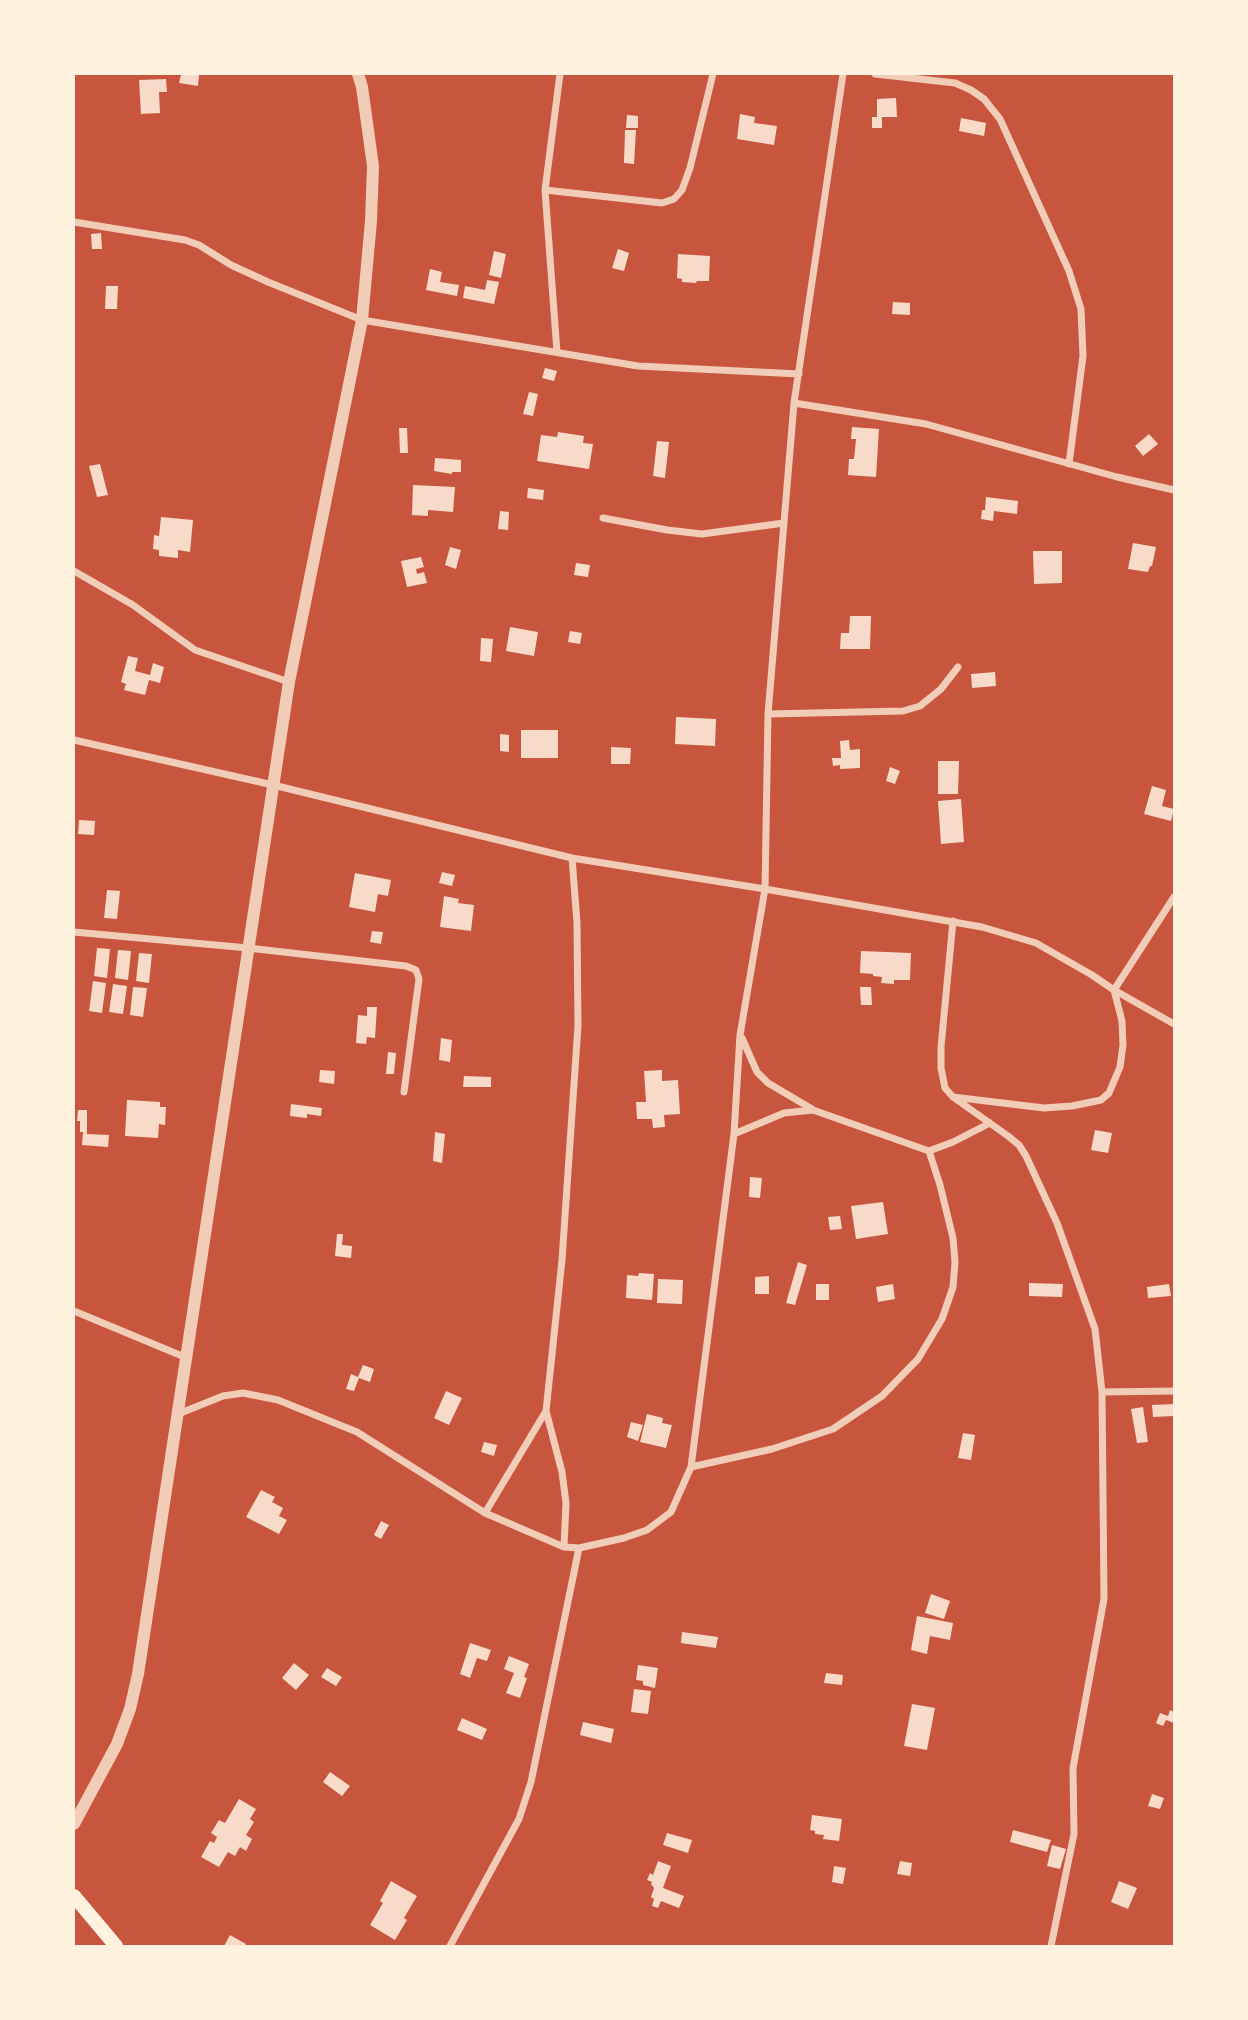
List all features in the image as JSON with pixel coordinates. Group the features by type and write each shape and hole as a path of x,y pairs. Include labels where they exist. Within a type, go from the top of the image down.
{"main road":[{"path":"74,1896 117,1947"}],"street":[{"path":"74,1824 117,1744 130,1709 138,1674 289,682 362,320 373,166 358,74"},
{"path":"557,352 545,190 560,74"},
{"path":"545,190 662,203 674,199 682,190 690,168 713,74"},
{"path":"178,1414 223,1396 243,1393 278,1400 357,1432 485,1513 564,1547 579,1548 624,1538 647,1530 671,1512 691,1467 734,1134 740,1035 765,889 768,714 794,403 843,74"},
{"path":"875,74 955,83 984,99 1000,119 1069,271 1081,309 1083,356 1069,464"},
{"path":"74,222 185,240 268,282 362,320 638,366 799,374"},
{"path":"794,403 926,424 1174,490"},
{"path":"603,518 702,534 784,523"},
{"path":"74,570 133,606 195,650 289,682"},
{"path":"768,714 903,711 920,706 941,689 958,667"},
{"path":"74,740 572,858 982,927 1036,943 1174,1024"},
{"path":"564,1547 566,1503 562,1472 546,1410 562,1260 578,1026 577,923 572,858"},
{"path":"953,1097 1044,1108 1101,1100 1110,1093 1120,1067 1123,1045 1122,1021 1114,990 1174,897"},
{"path":"954,921 941,1047 945,1088 953,1097 1019,1145 1026,1156 1057,1223 1095,1329 1102,1392 1104,1599 1073,1768 1074,1834 1051,1947"},
{"path":"74,932 248,948 406,966 416,970 419,979 404,1092"},
{"path":"740,1035 757,1072 768,1083 813,1110 929,1151 990,1123"},
{"path":"734,1134 785,1113 813,1110"},
{"path":"691,1467 772,1449 833,1429 882,1396 918,1359 942,1319 954,1287 953,1238 929,1151"},
{"path":"74,1311 187,1358"},
{"path":"1102,1392 1174,1391"},
{"path":"485,1513 546,1410"},
{"path":"450,1947 519,1819 531,1782 579,1548"}],"building":[{"path":"181,74 199,75 198,86 179,83"},
{"path":"166,79 167,92 159,92 160,113 141,114 139,80"},
{"path":"896,98 897,117 882,117 882,128 872,128 872,117 877,117 877,99"},
{"path":"740,114 755,117 754,123 777,126 774,145 737,139"},
{"path":"627,115 638,116 638,128 626,128"},
{"path":"961,118 986,123 984,136 959,131"},
{"path":"625,130 636,130 634,164 624,163"},
{"path":"101,233 102,249 92,249 91,234"},
{"path":"618,249 629,253 624,271 612,268"},
{"path":"494,251 506,254 501,278 489,275"},
{"path":"678,254 710,256 709,281 682,282 682,279 677,278"},
{"path":"430,269 442,272 440,282 459,285 457,296 426,290"},
{"path":"487,280 499,282 494,304 463,298 465,286 485,290"},
{"path":"106,286 118,286 117,309 105,309"},
{"path":"893,302 910,303 910,315 892,314"},
{"path":"545,368 557,371 554,381 542,378"},
{"path":"529,392 538,394 533,416 523,414"},
{"path":"852,427 879,429 876,477 848,475 849,459 854,459 856,439 851,439"},
{"path":"399,428 407,428 408,453 400,453"},
{"path":"558,432 584,436 583,443 593,444 589,469 537,461 541,435 557,437"},
{"path":"1149,434 1158,444 1143,456 1135,446"},
{"path":"657,441 669,442 665,478 653,476"},
{"path":"435,458 461,460 461,472 452,474 434,471"},
{"path":"100,464 108,495 97,497 89,466"},
{"path":"413,485 455,487 453,512 428,510 428,516 412,515"},
{"path":"528,488 544,490 543,500 527,498"},
{"path":"986,497 1018,501 1017,514 994,511 993,521 981,519"},
{"path":"500,511 509,512 508,530 498,529"},
{"path":"161,517 193,520 190,552 178,550 178,558 159,556 159,550 153,549 154,535 159,536"},
{"path":"1133,543 1156,547 1148,572 1128,569"},
{"path":"450,547 461,550 456,569 445,565"},
{"path":"1033,551 1062,551 1062,583 1034,584"},
{"path":"421,557 424,567 416,569 417,574 424,572 427,583 407,587 401,561"},
{"path":"576,563 590,565 588,577 574,575"},
{"path":"850,616 871,616 870,649 840,649 841,633 849,633"},
{"path":"510,627 538,632 534,656 506,651"},
{"path":"570,631 582,633 580,644 568,642"},
{"path":"481,638 493,639 491,662 480,661"},
{"path":"128,656 138,658 135,671 150,675 153,663 164,667 160,683 149,680 145,695 124,690 126,684 121,682"},
{"path":"995,672 996,686 972,688 971,674"},
{"path":"676,717 716,719 715,746 675,744"},
{"path":"521,730 558,730 558,758 521,758"},
{"path":"500,734 509,735 509,752 500,751"},
{"path":"849,740 850,750 860,749 860,768 840,769 840,765 833,766 832,758 841,758 840,741"},
{"path":"611,747 631,748 630,764 611,764"},
{"path":"938,761 959,761 958,794 938,794"},
{"path":"890,767 900,771 895,784 886,781"},
{"path":"1152,786 1166,790 1162,806 1174,809 1171,821 1144,814"},
{"path":"961,799 964,842 941,844 938,801"},
{"path":"79,820 95,821 94,835 78,834"},
{"path":"442,872 455,875 452,886 439,883"},
{"path":"355,873 391,880 388,896 378,894 375,912 349,907"},
{"path":"107,890 120,891 117,919 104,918"},
{"path":"444,896 459,899 458,903 474,905 471,931 440,927"},
{"path":"372,931 383,932 381,944 370,942"},
{"path":"97,948 110,949 107,978 94,976"},
{"path":"118,950 131,951 128,980 115,978"},
{"path":"861,951 911,953 910,980 894,980 894,984 881,983 882,977 860,973"},
{"path":"139,953 152,954 149,983 136,981"},
{"path":"93,981 106,983 102,1013 89,1011"},
{"path":"113,984 127,986 123,1014 109,1012"},
{"path":"133,987 147,988 143,1017 130,1015"},
{"path":"860,987 871,987 872,1005 861,1005"},
{"path":"367,1007 377,1007 375,1038 367,1037 366,1044 356,1043 358,1015 367,1016"},
{"path":"441,1038 452,1040 450,1062 439,1060"},
{"path":"388,1052 396,1053 394,1074 386,1074"},
{"path":"320,1070 335,1071 334,1084 319,1082"},
{"path":"662,1070 662,1081 678,1080 680,1114 664,1115 665,1127 653,1128 652,1119 637,1119 636,1102 646,1102 644,1071"},
{"path":"464,1076 491,1077 491,1087 463,1087"},
{"path":"127,1100 160,1102 160,1107 166,1107 165,1125 159,1124 158,1138 125,1136"},
{"path":"291,1104 322,1108 321,1116 290,1116"},
{"path":"78,1110 87,1110 87,1134 109,1135 108,1147 82,1145 83,1132 80,1132 80,1121 77,1121"},
{"path":"1095,1130 1112,1133 1108,1153 1091,1150"},
{"path":"435,1132 445,1134 442,1163 433,1161"},
{"path":"750,1177 762,1178 760,1198 749,1197"},
{"path":"883,1202 888,1234 856,1239 851,1206"},
{"path":"840,1216 842,1229 830,1230 828,1217"},
{"path":"337,1234 343,1234 342,1245 352,1246 351,1258 335,1256"},
{"path":"798,1262 807,1265 795,1305 786,1303"},
{"path":"639,1273 654,1274 652,1300 626,1298 627,1275 638,1276"},
{"path":"769,1276 769,1294 755,1294 755,1277"},
{"path":"658,1279 683,1280 682,1304 657,1303"},
{"path":"1029,1283 1063,1284 1062,1297 1029,1296"},
{"path":"816,1284 829,1284 829,1300 816,1300"},
{"path":"893,1284 895,1299 878,1302 876,1287"},
{"path":"1169,1284 1171,1296 1148,1298 1147,1287"},
{"path":"363,1365 374,1369 370,1382 359,1378 354,1391 346,1389 351,1374 358,1377"},
{"path":"446,1391 462,1398 449,1425 434,1418"},
{"path":"1174,1404 1174,1416 1153,1417 1152,1405"},
{"path":"1143,1407 1148,1442 1137,1443 1131,1409"},
{"path":"647,1414 663,1418 662,1423 672,1425 666,1448 640,1442"},
{"path":"631,1422 643,1425 638,1441 627,1437"},
{"path":"963,1433 975,1435 971,1460 958,1458"},
{"path":"484,1442 497,1445 494,1456 481,1452"},
{"path":"261,1490 275,1497 272,1502 283,1508 279,1516 287,1520 279,1534 246,1517"},
{"path":"381,1521 389,1525 381,1539 374,1535"},
{"path":"931,1594 950,1601 944,1619 925,1613"},
{"path":"917,1616 953,1623 950,1640 930,1636 927,1654 911,1650"},
{"path":"682,1632 718,1637 716,1648 681,1643"},
{"path":"470,1643 491,1650 487,1661 477,1658 470,1678 460,1674"},
{"path":"509,1656 529,1664 520,1698 506,1693 514,1673 504,1669"},
{"path":"294,1663 309,1675 296,1690 282,1678"},
{"path":"638,1665 658,1668 655,1688 636,1680"},
{"path":"327,1668 342,1677 336,1686 321,1677"},
{"path":"826,1673 843,1675 842,1685 824,1683"},
{"path":"634,1689 651,1691 648,1714 631,1712"},
{"path":"912,1704 935,1708 927,1750 904,1746"},
{"path":"1170,1710 1174,1712 1174,1723 1166,1720 1163,1726 1156,1723 1160,1713 1168,1716"},
{"path":"462,1718 487,1729 482,1740 457,1730"},
{"path":"583,1722 614,1729 611,1743 580,1735"},
{"path":"330,1772 350,1786 342,1796 323,1782"},
{"path":"1152,1794 1164,1798 1160,1809 1148,1806"},
{"path":"239,1799 256,1809 250,1819 254,1822 246,1835 252,1839 246,1851 240,1847 235,1856 228,1852 219,1867 201,1857 210,1841 214,1843 217,1837 211,1833 219,1820 225,1823"},
{"path":"812,1815 842,1819 839,1841 823,1839 824,1835 810,1830"},
{"path":"1013,1830 1051,1840 1047,1852 1010,1842"},
{"path":"667,1833 692,1840 688,1853 663,1845"},
{"path":"1052,1845 1066,1849 1060,1869 1047,1866"},
{"path":"658,1861 671,1866 663,1888 684,1896 679,1908 661,1901 658,1908 652,1906 654,1888 652,1882 647,1880 650,1873 653,1875"},
{"path":"900,1861 912,1863 910,1876 897,1874"},
{"path":"834,1866 846,1868 843,1884 832,1882"},
{"path":"391,1881 417,1896 395,1940 370,1925 383,1903 380,1901"},
{"path":"1119,1881 1137,1888 1128,1909 1111,1902"},
{"path":"230,1935 246,1944 245,1946 224,1946"}]}
